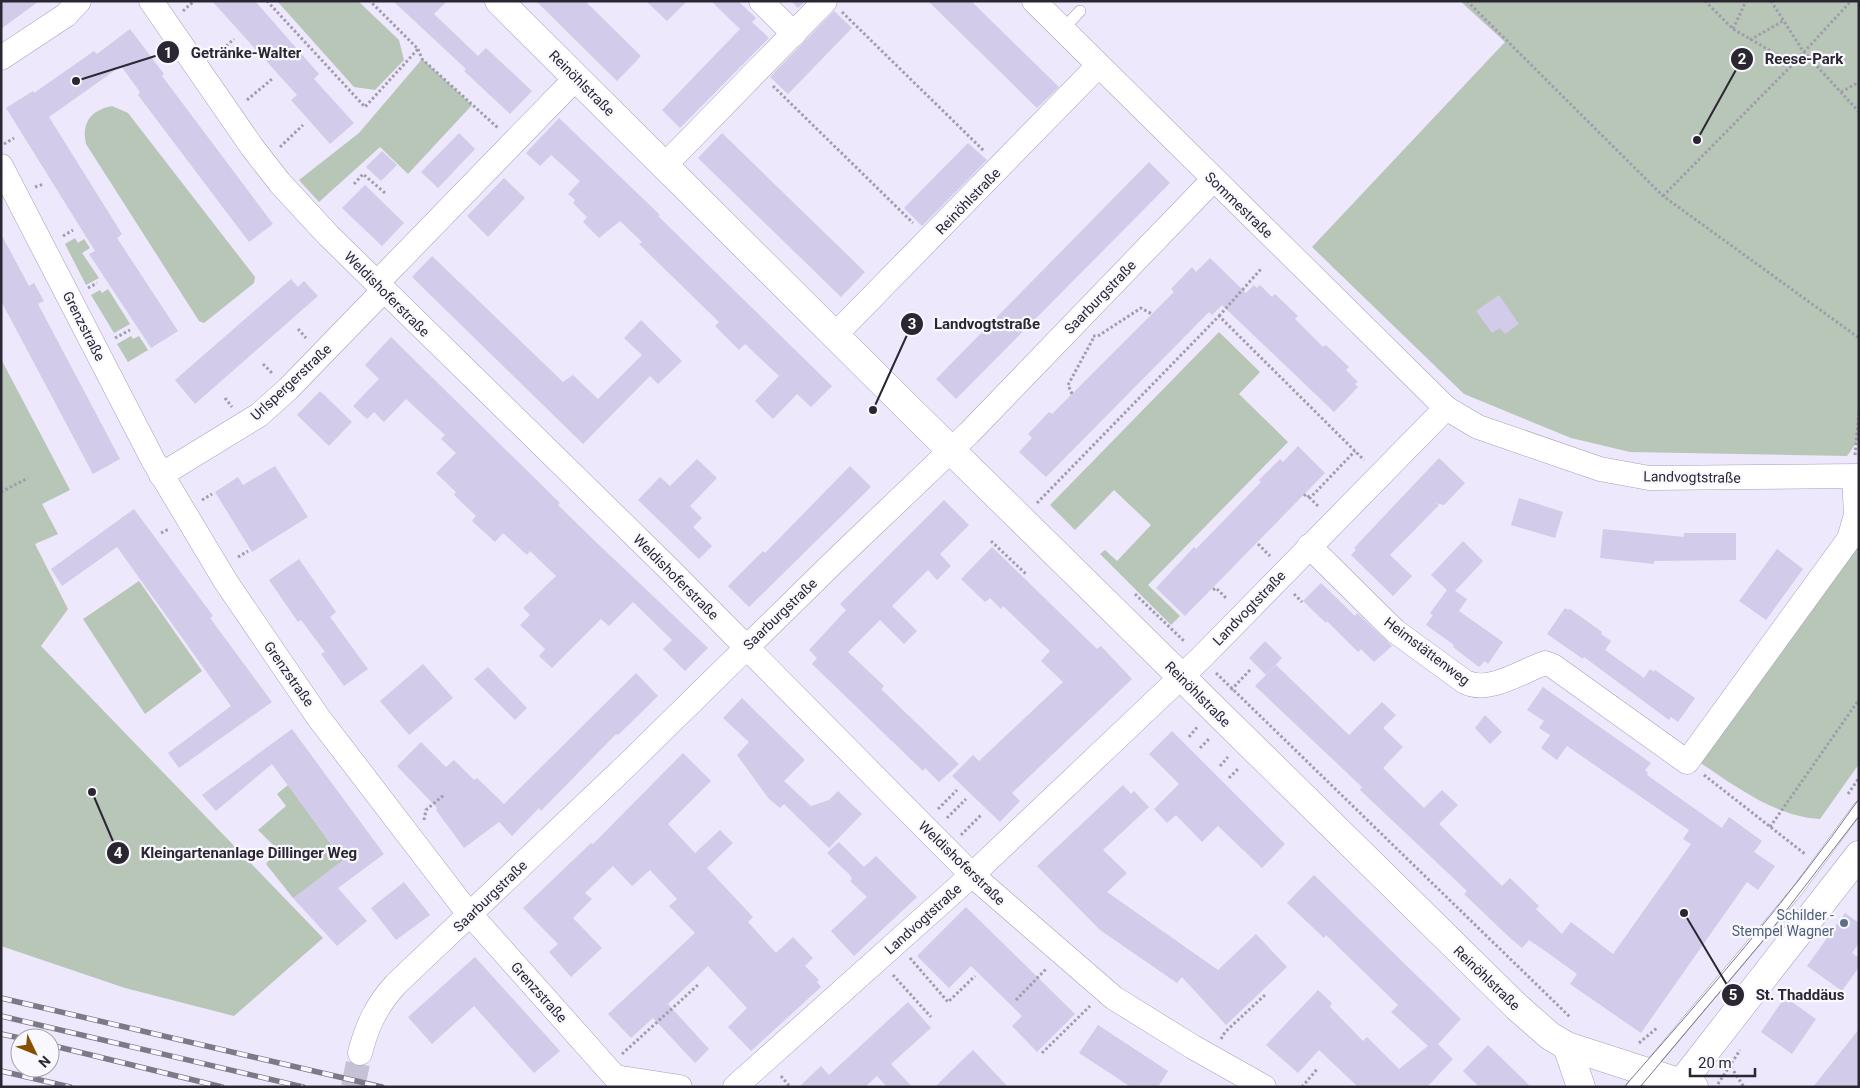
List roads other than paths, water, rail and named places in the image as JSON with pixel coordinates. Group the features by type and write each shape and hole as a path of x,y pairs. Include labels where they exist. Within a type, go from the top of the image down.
{"street":[{"path":"1,58 66,15 80,1"},
{"name":"Weldishoferstraße","path":"151,1 229,115 280,183 328,235 746,648 972,875 1103,989 1163,1030 1264,1087"},
{"name":"Reinöhlstraße","path":"499,1 952,450 1030,510 1181,677 1505,996 1550,1036 1570,1034 1639,1079 1685,1085"},
{"path":"761,1 794,34"},
{"name":"Sommestraße","path":"1034,1 1213,180 1446,408"},
{"path":"665,165 794,34 832,5"},
{"name":"Reinöhlstraße","path":"836,334 930,240 1098,66"},
{"name":"Urlspergerstraße","path":"161,475 259,415 288,389 514,142 577,77"},
{"name":"Grenzstraße","path":"1,166 161,475 226,582 318,717 408,837 470,915 606,1068 615,1077 680,1087"},
{"name":"Saarburgstraße","path":"360,1053 365,1032 382,1000 952,450 1213,180"},
{"name":"Landvogtstraße","path":"735,1087 972,875 1201,658 1446,408 1478,427 1600,468 1650,478 1856,476"},
{"name":"Heimstättenweg","path":"1309,546 1395,631 1465,682 1474,686 1486,686 1545,663 1553,666 1687,762 1849,538 1856,514 1856,476"},
{"path":"1685,1085 1855,867"},
{"path":"1570,1034 1581,1087"}],"lane":[{"path":"1062,30 1080,11"},
{"path":"1639,1079 1797,891 1859,807"}],"tunnel":[{"path":"353,1087 360,1053"}],"tram line":[{"path":"1624,1087 1775,910 1859,799"},
{"path":"1640,1087 1762,942 1859,816"}],"railway":[{"path":"1,998 382,1087"},
{"path":"1,1016 303,1087"},
{"path":"1,1034 10,1036"},
{"path":"60,1047 222,1087"},
{"path":"1,1071 70,1087"}],"place":[{"name":"Getränke-Walter","path":"76,81"},
{"name":"Reese-Park","path":"1697,140"},
{"name":"Landvogtstraße","path":"873,410"},
{"name":"Kleingartenanlage Dillinger Weg","path":"92,792"},
{"name":"St. Thaddäus","path":"1684,913"},
{"name":"Schilder - Stempel Wagner","path":"1844,923"}]}
